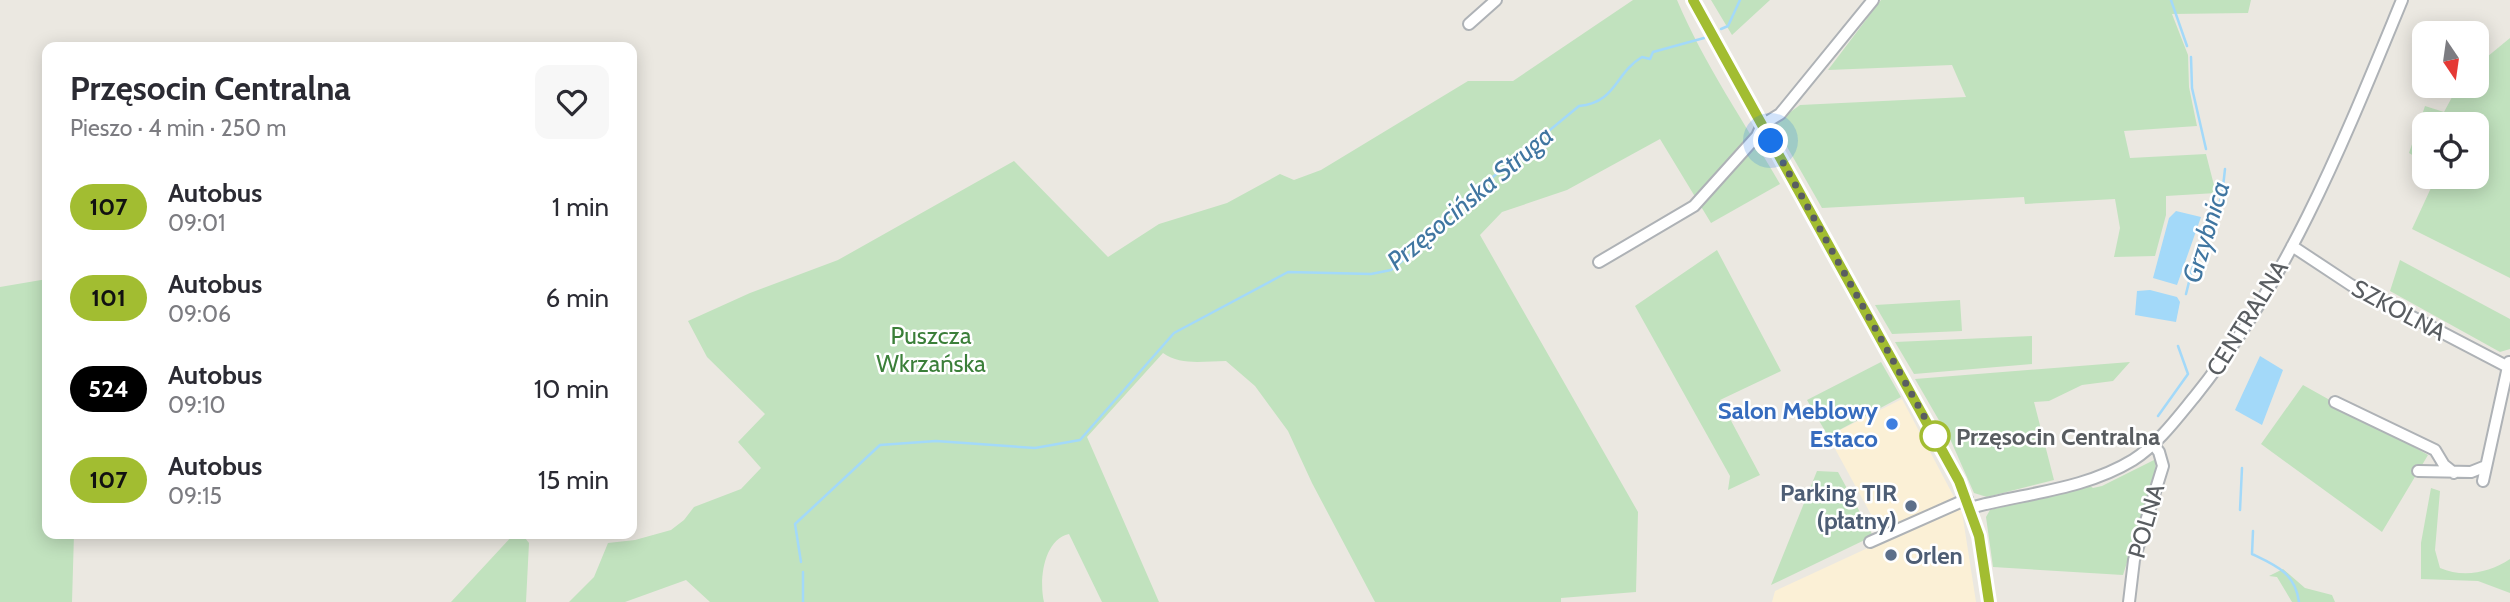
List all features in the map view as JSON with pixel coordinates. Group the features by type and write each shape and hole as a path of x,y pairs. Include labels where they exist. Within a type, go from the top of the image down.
{"street":[{"path":"1469,24 1496,0"},
{"path":"1693,0 1969,503 1982,550 1989,602"},
{"path":"1599,262 1694,206 1757,136 1762,125 1780,114 1873,0"},
{"name":"CENTRALNA","path":"1870,542 1969,503 2090,480 2132,461 2153,444 2221,364 2292,246 2328,177 2402,0"},
{"name":"SZKOLNA","path":"2292,246 2351,285 2509,364"},
{"path":"2483,481 2509,364"},
{"path":"2335,402 2435,450 2444,465 2454,472"},
{"name":"POLNA","path":"2129,602 2134,560 2163,466 2160,452 2153,444"},
{"path":"2418,471 2471,472 2486,466"}],"shaded area":[{"path":"1902,399 1962,512 1976,602 1772,602 1775,591 1885,540 1828,436"}],"green space":[{"name":"Puszcza Wkrzańska","path":"1633,0 1677,0 1712,70 1780,184 1711,223 1660,139 1567,190 1502,212 1480,235 1638,512 1636,592 1561,598 1561,602 1375,602 1312,483 1288,431 1255,386 1226,361 1177,360 1163,353 1087,437 1159,602 1102,602 1069,534 1053,544 1048,553 1042,583 1044,602 710,602 686,580 625,602 569,602 594,577 608,543 635,540 671,530 684,520 694,507 741,489 761,468 738,442 765,414 707,357 688,321 750,293 838,260 1014,161 1108,257 1159,224 1227,203 1280,174 1294,180 1321,170 1468,81 1513,81"},
{"path":"1711,0 1770,0 1732,35"},
{"path":"1881,0 2251,0 2248,13 2172,14 2188,55 2189,87 2197,126 2124,131 2130,158 2206,154 2216,193 2166,196 2166,215 2155,256 2114,257 2120,228 2115,199 2025,204 2024,197 1822,208 1774,124 1800,105 1966,97 1952,65 1828,70"},
{"path":"2510,38 2510,278 2412,229 2430,189 2489,189 2489,112 2444,112 2452,98 2489,98 2489,55"},
{"path":"2425,106 2444,112 2423,112"},
{"path":"1717,250 1781,371 1720,400 1760,475 1728,490 1730,476 1635,306"},
{"path":"2400,260 2510,319 2510,349 2500,352 2390,291"},
{"path":"42,280 42,539 74,539 72,602 0,602 0,287"},
{"path":"1960,300 1962,331 1892,334 1875,305"},
{"path":"2032,336 2032,364 1914,374 1895,342"},
{"path":"1881,362 1901,397 1828,436 1807,400"},
{"path":"2130,362 2113,381 2082,385 2049,401 2034,402 2054,480 1987,497 1974,493 1951,441 1915,379"},
{"path":"2303,385 2428,455 2382,532 2261,444"},
{"path":"2156,459 2155,475 2123,575 1993,567 1986,517 1990,510 2089,485 2093,488 2102,486"},
{"path":"1817,471 1838,472 1873,536 1771,585"},
{"path":"2431,488 2440,491 2435,550 2440,568 2458,573 2485,571 2510,559 2510,593 2478,581 2421,579 2421,543"},
{"path":"509,539 526,539 529,543 526,602 451,602"},
{"path":"2283,569 2305,588 2332,595 2335,602 2292,602 2277,577 2269,576"}],"water":[{"path":"2176,211 2201,217 2177,285 2153,278 2169,218"},
{"path":"2150,290 2177,297 2180,302 2176,322 2135,315 2137,291"},
{"path":"2260,356 2283,370 2262,425 2235,410"}],"waterway":[{"name":"Przęsocińska Struga","path":"1721,29 1728,26 1740,0"},
{"name":"Grzybnica","path":"2171,0 2187,46"},
{"name":"Przęsocińska Struga","path":"801,562 795,524 880,445 936,441 1035,448 1080,440 1174,333 1288,272 1371,274 1391,270 1428,240 1448,214 1579,106 1601,99 1642,57 1650,59 1653,52 1704,38"},
{"name":"Grzybnica","path":"2191,57 2192,88 2206,149"},
{"name":"Grzybnica","path":"2186,294 2196,254 2222,196 2225,169"},
{"name":"Grzybnica","path":"2158,416 2188,374 2178,346"},
{"name":"Grzybnica","path":"2240,510 2242,468"},
{"name":"Grzybnica","path":"2253,531 2252,554 2277,567 2289,577 2299,602"},
{"name":"Przęsocińska Struga","path":"803,572 803,602"}],"bus line":[{"name":"107","path":"1693,0 1959,481 1979,536 1989,602"}],"place":[{"name":"Salon Meblowy Estaco","path":"1892,424"},
{"name":"Przęsocin Centralna","path":"1935,436"},
{"name":"Parking TIR (płatny)","path":"1911,506"},
{"name":"Orlen","path":"1891,555"}],"route":[{"path":"1771,141 1935,436"}]}
